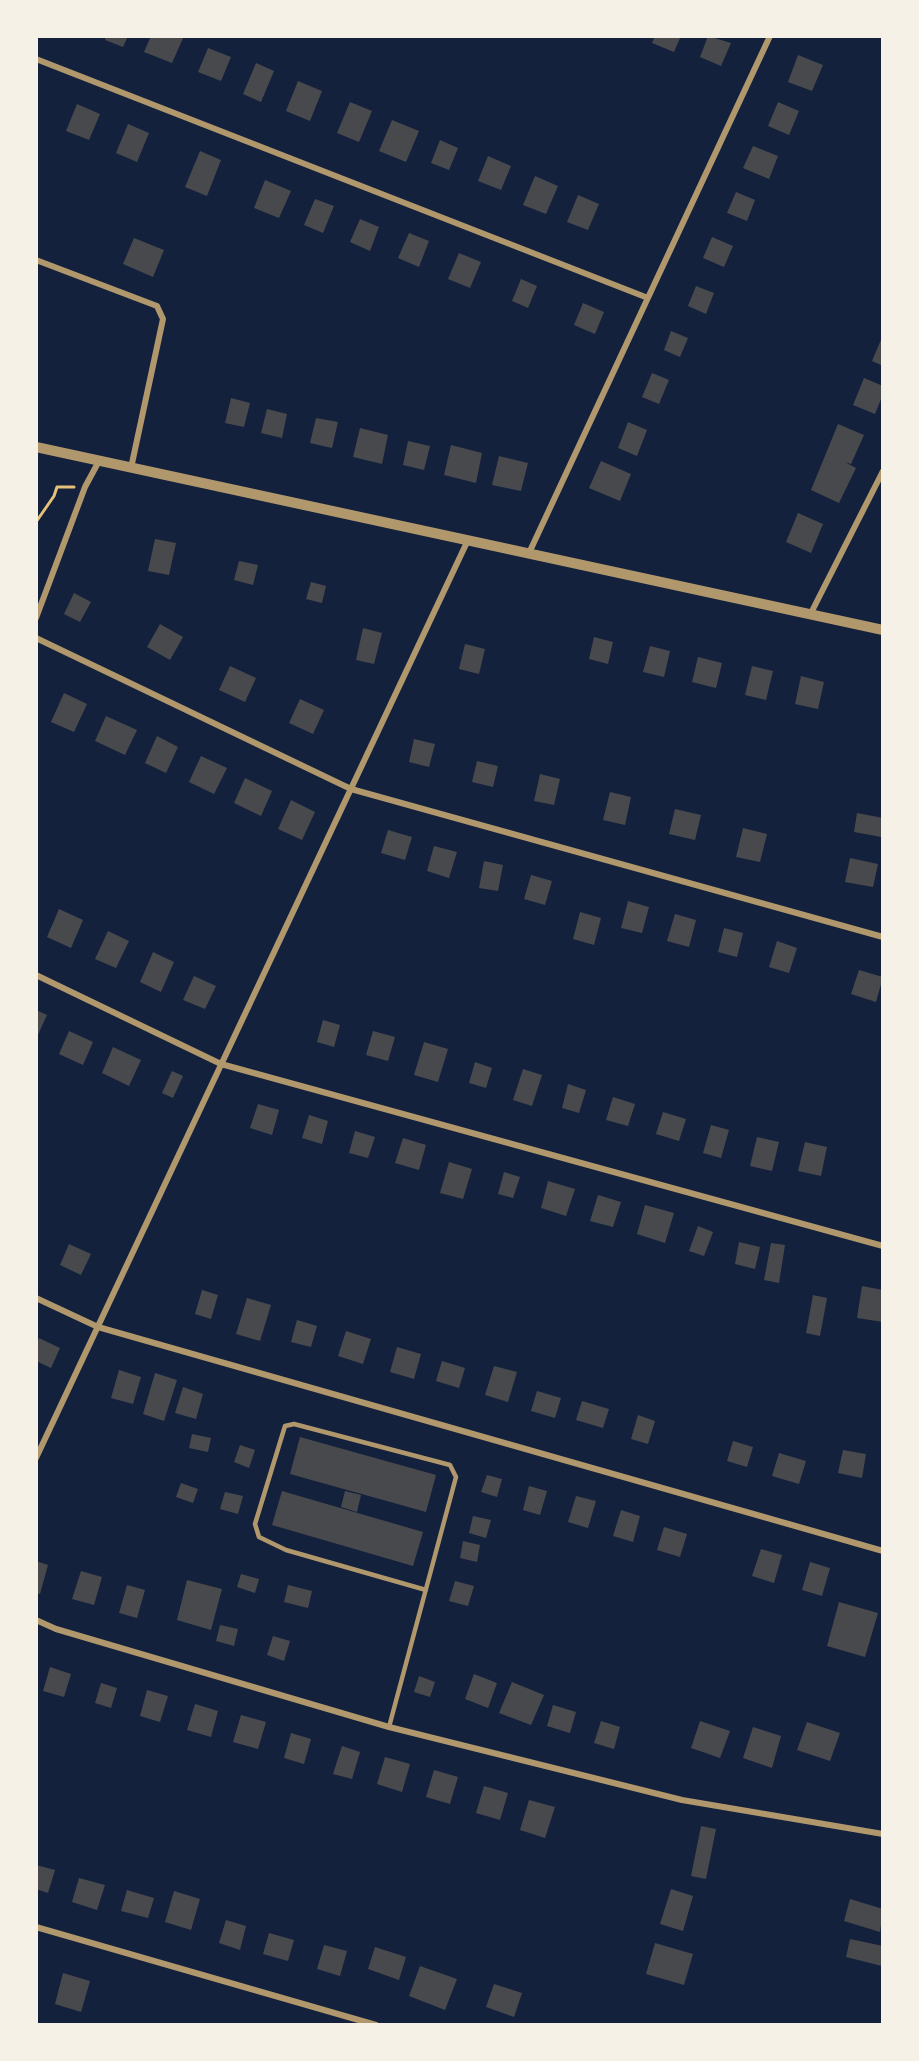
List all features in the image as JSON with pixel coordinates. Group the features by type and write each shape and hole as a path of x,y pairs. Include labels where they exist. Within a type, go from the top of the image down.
{"street":[{"path":"529,553 770,36"},
{"path":"36,59 648,298"},
{"path":"36,260 157,306 163,319 131,468"},
{"path":"36,447 883,630"},
{"path":"36,618 85,487 99,461"},
{"path":"811,613 883,471"},
{"path":"36,1458 468,540"},
{"path":"36,638 351,789 883,937"},
{"path":"36,975 221,1064 883,1246"},
{"path":"36,1298 98,1327 883,1551"},
{"path":"36,1620 56,1629 389,1727 682,1800 883,1834"},
{"path":"36,1927 376,2025"}],"lane":[{"path":"389,1727 426,1590 456,1477 450,1465 294,1424 285,1426 255,1524 259,1538 286,1550 426,1590"}],"path":[{"path":"36,522 54,496 57,487 85,487"}],"building":[{"path":"106,36 128,36 123,47 105,40"},
{"path":"151,36 184,36 172,63 144,52"},
{"path":"655,36 681,36 674,52 652,43"},
{"path":"708,36 731,43 721,66 700,57"},
{"path":"208,48 231,57 221,81 198,72"},
{"path":"798,55 823,65 812,91 788,82"},
{"path":"256,63 274,71 261,102 243,94"},
{"path":"298,81 322,91 310,121 286,111"},
{"path":"350,102 372,111 359,142 337,133"},
{"path":"778,102 799,111 789,135 768,126"},
{"path":"77,104 100,114 89,140 66,131"},
{"path":"392,120 419,131 406,162 379,151"},
{"path":"128,124 149,133 137,162 116,153"},
{"path":"440,140 458,148 449,170 431,163"},
{"path":"753,146 778,156 769,179 743,168"},
{"path":"200,151 221,160 207,196 185,187"},
{"path":"488,156 511,166 501,190 478,181"},
{"path":"535,176 558,186 546,214 523,205"},
{"path":"265,180 291,191 279,218 254,208"},
{"path":"736,192 755,200 747,221 727,213"},
{"path":"578,195 599,204 588,230 567,222"},
{"path":"315,199 334,206 323,233 304,225"},
{"path":"360,219 379,227 370,251 350,242"},
{"path":"409,233 429,241 419,267 398,258"},
{"path":"712,237 733,246 724,267 703,258"},
{"path":"134,238 164,250 153,277 123,264"},
{"path":"459,253 481,262 470,288 448,279"},
{"path":"521,279 537,286 528,308 512,301"},
{"path":"696,286 714,293 706,314 688,306"},
{"path":"583,303 604,312 595,334 574,325"},
{"path":"671,331 688,338 680,357 664,350"},
{"path":"883,335 883,366 872,361"},
{"path":"652,373 669,380 659,404 642,397"},
{"path":"864,378 883,386 883,394 875,414 853,405"},
{"path":"231,398 250,403 244,427 225,423"},
{"path":"267,409 287,414 282,438 261,433"},
{"path":"316,418 338,422 332,448 310,443"},
{"path":"628,422 647,430 637,456 618,448"},
{"path":"838,424 864,435 851,464 845,462 856,468 839,503 811,490"},
{"path":"360,428 388,435 382,464 353,457"},
{"path":"408,441 430,446 424,470 403,465"},
{"path":"451,445 482,453 476,483 444,475"},
{"path":"499,456 528,463 521,491 492,485"},
{"path":"601,461 631,474 620,501 589,488"},
{"path":"798,513 823,524 811,553 786,542"},
{"path":"155,539 176,543 169,575 148,571"},
{"path":"239,561 258,565 253,585 234,580"},
{"path":"311,582 326,586 322,603 306,599"},
{"path":"74,593 91,602 80,622 64,614"},
{"path":"160,624 183,637 170,660 147,647"},
{"path":"363,628 382,633 374,664 356,660"},
{"path":"594,637 613,642 608,664 589,659"},
{"path":"465,644 485,649 479,674 459,669"},
{"path":"650,646 670,651 664,677 643,672"},
{"path":"698,657 722,663 716,688 692,682"},
{"path":"230,666 256,678 245,702 219,690"},
{"path":"752,666 773,671 766,700 745,695"},
{"path":"801,676 824,682 818,709 795,704"},
{"path":"64,693 87,704 74,732 51,722"},
{"path":"300,699 324,710 313,734 289,723"},
{"path":"106,716 137,730 125,755 95,741"},
{"path":"157,736 178,747 166,773 145,763"},
{"path":"414,739 435,744 429,767 409,762"},
{"path":"201,756 227,768 214,794 189,782"},
{"path":"477,761 498,766 493,787 472,782"},
{"path":"540,774 560,779 554,805 534,801"},
{"path":"245,778 272,791 261,816 234,803"},
{"path":"610,792 631,797 625,825 603,820"},
{"path":"291,800 315,812 302,840 278,829"},
{"path":"675,809 701,815 695,840 669,834"},
{"path":"857,813 883,818 881,837 854,832"},
{"path":"743,828 767,834 760,862 736,857"},
{"path":"388,830 412,837 405,860 381,853"},
{"path":"434,846 457,852 449,878 427,871"},
{"path":"850,858 878,864 873,887 845,882"},
{"path":"484,861 503,865 498,891 479,888"},
{"path":"531,875 552,881 545,905 524,899"},
{"path":"628,901 649,907 642,933 621,928"},
{"path":"59,909 83,920 71,948 47,937"},
{"path":"580,912 601,918 594,945 573,939"},
{"path":"675,914 696,920 689,947 667,941"},
{"path":"724,928 743,933 737,957 718,952"},
{"path":"108,931 129,941 116,968 95,959"},
{"path":"777,941 797,948 789,973 769,967"},
{"path":"153,952 174,962 161,992 140,982"},
{"path":"859,970 883,977 876,1002 851,994"},
{"path":"194,976 216,986 205,1009 183,1000"},
{"path":"36,1010 47,1015 36,1039"},
{"path":"323,1020 340,1025 334,1047 317,1042"},
{"path":"69,1031 93,1042 83,1065 59,1054"},
{"path":"373,1031 395,1037 388,1061 366,1055"},
{"path":"424,1042 448,1049 438,1082 414,1075"},
{"path":"113,1047 141,1060 129,1086 102,1073"},
{"path":"475,1062 492,1068 486,1088 469,1083"},
{"path":"523,1069 542,1075 532,1106 513,1100"},
{"path":"172,1071 183,1076 173,1098 162,1093"},
{"path":"568,1084 586,1090 579,1113 562,1108"},
{"path":"613,1097 635,1104 628,1126 606,1120"},
{"path":"258,1104 279,1110 272,1135 250,1128"},
{"path":"663,1112 686,1119 679,1141 656,1134"},
{"path":"309,1115 328,1121 322,1144 302,1138"},
{"path":"711,1125 729,1130 721,1158 703,1153"},
{"path":"355,1131 375,1137 368,1158 349,1153"},
{"path":"757,1137 779,1142 772,1171 750,1166"},
{"path":"403,1138 426,1145 419,1170 395,1163"},
{"path":"805,1142 827,1147 821,1176 798,1171"},
{"path":"449,1162 472,1169 463,1199 440,1193"},
{"path":"504,1172 520,1177 513,1198 498,1194"},
{"path":"548,1181 575,1189 566,1216 541,1208"},
{"path":"598,1195 621,1202 613,1227 590,1221"},
{"path":"645,1205 674,1213 665,1243 637,1234"},
{"path":"698,1226 713,1232 704,1256 689,1251"},
{"path":"739,1242 760,1247 755,1269 735,1264"},
{"path":"771,1243 785,1245 779,1283 764,1280"},
{"path":"69,1244 91,1254 81,1275 60,1265"},
{"path":"862,1286 883,1290 883,1322 857,1318"},
{"path":"202,1290 218,1295 211,1319 195,1314"},
{"path":"813,1295 827,1298 820,1336 806,1333"},
{"path":"247,1298 271,1305 260,1341 236,1334"},
{"path":"297,1320 317,1326 311,1347 291,1342"},
{"path":"346,1331 371,1339 363,1364 338,1356"},
{"path":"39,1338 60,1348 51,1368 36,1361 36,1345"},
{"path":"397,1347 421,1354 414,1379 390,1372"},
{"path":"442,1361 465,1368 459,1388 436,1381"},
{"path":"494,1366 517,1372 508,1402 485,1395"},
{"path":"119,1370 141,1377 133,1404 111,1398"},
{"path":"155,1373 177,1380 164,1421 143,1414"},
{"path":"183,1387 203,1394 196,1419 175,1413"},
{"path":"537,1391 561,1398 555,1418 531,1411"},
{"path":"582,1401 609,1409 603,1428 576,1420"},
{"path":"638,1415 655,1421 648,1444 631,1439"},
{"path":"192,1434 211,1438 208,1452 189,1448"},
{"path":"300,1437 436,1475 426,1512 290,1474"},
{"path":"733,1441 753,1447 747,1467 727,1461"},
{"path":"240,1445 255,1450 249,1468 234,1462"},
{"path":"843,1450 866,1454 862,1478 838,1473"},
{"path":"779,1453 806,1461 799,1484 772,1476"},
{"path":"487,1475 502,1479 497,1497 481,1492"},
{"path":"181,1483 198,1489 193,1503 176,1497"},
{"path":"529,1486 547,1491 540,1515 523,1510"},
{"path":"282,1491 423,1532 413,1566 272,1525"},
{"path":"345,1491 361,1495 357,1512 341,1507"},
{"path":"225,1492 243,1496 238,1514 220,1509"},
{"path":"576,1496 596,1501 588,1528 568,1522"},
{"path":"621,1510 640,1516 633,1542 613,1536"},
{"path":"473,1516 491,1520 486,1538 469,1533"},
{"path":"664,1527 687,1534 680,1557 657,1550"},
{"path":"463,1541 480,1545 477,1562 460,1558"},
{"path":"761,1549 782,1555 774,1583 752,1576"},
{"path":"36,1561 48,1565 40,1594 36,1593"},
{"path":"810,1562 830,1568 822,1596 802,1590"},
{"path":"81,1571 102,1577 94,1605 72,1599"},
{"path":"241,1574 259,1579 255,1593 237,1587"},
{"path":"187,1580 222,1589 211,1630 177,1620"},
{"path":"455,1581 474,1586 468,1606 449,1601"},
{"path":"127,1585 145,1590 137,1618 119,1613"},
{"path":"288,1585 312,1591 308,1608 284,1602"},
{"path":"839,1602 878,1613 865,1657 827,1646"},
{"path":"220,1625 238,1629 234,1646 216,1641"},
{"path":"273,1636 290,1641 284,1661 267,1655"},
{"path":"50,1667 71,1674 64,1697 43,1691"},
{"path":"474,1674 497,1683 488,1708 465,1699"},
{"path":"419,1676 435,1682 430,1697 414,1692"},
{"path":"512,1682 544,1695 531,1725 499,1713"},
{"path":"101,1683 117,1688 111,1708 95,1703"},
{"path":"147,1690 168,1696 160,1722 140,1716"},
{"path":"195,1704 218,1711 211,1737 187,1730"},
{"path":"553,1705 576,1712 570,1733 547,1726"},
{"path":"241,1715 266,1722 258,1749 233,1742"},
{"path":"601,1721 620,1727 614,1749 594,1743"},
{"path":"700,1721 730,1731 720,1758 691,1748"},
{"path":"807,1722 840,1733 830,1761 797,1750"},
{"path":"753,1727 781,1736 772,1768 743,1758"},
{"path":"291,1733 311,1739 304,1764 284,1758"},
{"path":"342,1746 360,1752 352,1779 333,1774"},
{"path":"385,1757 410,1764 402,1792 377,1784"},
{"path":"434,1770 458,1777 450,1804 426,1797"},
{"path":"484,1786 508,1793 500,1820 476,1813"},
{"path":"529,1800 555,1807 545,1838 520,1830"},
{"path":"701,1826 716,1829 706,1879 691,1876"},
{"path":"36,1865 55,1870 48,1893 36,1889"},
{"path":"79,1878 105,1885 97,1910 72,1902"},
{"path":"671,1889 693,1896 683,1931 660,1924"},
{"path":"127,1890 154,1898 148,1918 121,1911"},
{"path":"174,1891 200,1899 191,1930 165,1922"},
{"path":"850,1899 883,1909 880,1932 844,1921"},
{"path":"226,1920 246,1926 240,1950 219,1943"},
{"path":"269,1933 294,1940 288,1961 263,1954"},
{"path":"850,1939 883,1946 882,1966 846,1957"},
{"path":"655,1943 693,1954 684,1985 646,1974"},
{"path":"324,1945 347,1951 340,1976 317,1969"},
{"path":"375,1947 406,1957 399,1980 368,1969"},
{"path":"420,1966 457,1979 445,2010 409,1996"},
{"path":"63,1973 90,1981 81,2012 55,2004"},
{"path":"494,1984 522,1993 514,2017 486,2007"}]}
